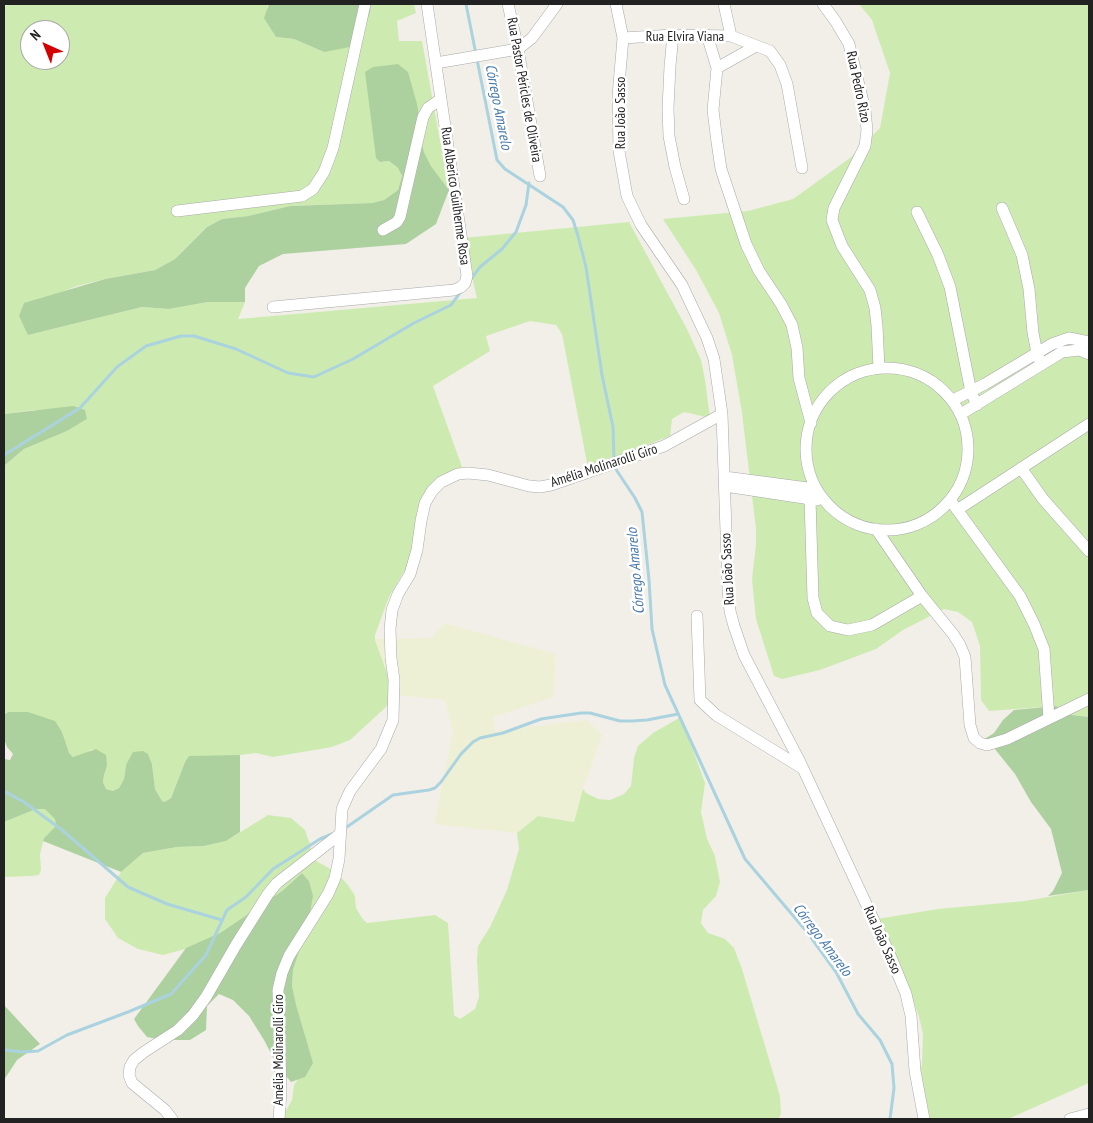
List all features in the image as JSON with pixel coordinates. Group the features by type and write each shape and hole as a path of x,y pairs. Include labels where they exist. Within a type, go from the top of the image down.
{"street":[{"path":"177,211 302,196 313,189 324,172 333,148 366,4"},
{"name":"Rua Alberico Guilherme Rosa","path":"273,307 454,290 465,283 467,276 427,4"},
{"name":"Rua Pastor Péricles de Oliveira","path":"508,4 518,48 540,176"},
{"path":"436,63 518,48 532,38 557,4"},
{"name":"Rua João Sasso","path":"616,4 623,38 618,96 619,151 627,196 641,225 682,285 707,338 714,359 722,414 728,590 734,626 744,655 802,768 890,955 906,994 911,1016 915,1071 924,1119"},
{"path":"724,4 731,36"},
{"name":"Rua Pedro Rizo","path":"823,4 849,44 865,110 866,146 834,208 832,220 842,246 870,290 875,308 879,368"},
{"path":"673,35 668,100 669,136 684,199"},
{"name":"Rua Elvira Viana","path":"623,38 673,35 731,36 770,52 780,65 787,84 802,168"},
{"path":"707,35 718,68 713,110 721,170 746,244 759,271 781,304 792,325 797,348 799,378 811,423"},
{"path":"718,68 756,46"},
{"path":"383,230 397,222 400,217 423,117 428,108 441,99"},
{"path":"1002,208 1022,255 1029,290 1033,333 1037,353 1042,364"},
{"path":"917,212 938,255 950,287 971,392 977,406"},
{"path":"953,400 971,392 1052,344 1069,338 1089,342"},
{"path":"961,414 977,406 1062,352 1079,350 1089,354"},
{"path":"725,482 812,493 848,519 857,524 876,529 904,528 930,518 950,500 962,480 968,458 968,436 961,414 953,400 938,385 920,374 900,369 879,368 856,374 837,386 821,403 811,423 807,440 807,457 812,493 813,598 817,613 830,626 848,630 872,626 922,596"},
{"name":"Amélia Molinarolli Giro","path":"279,1119 282,1092 278,990 282,973 289,956 328,894 335,878 339,859 342,809 350,791 381,750 393,720 394,680 390,629 392,610 398,594 410,574 426,503 432,491 441,482 458,474 468,473 488,475 529,486 551,485 664,446 722,414"},
{"path":"958,510 1089,424"},
{"path":"1021,468 1043,498 1089,551"},
{"path":"950,500 1020,596 1034,624 1044,649 1049,718"},
{"path":"876,529 922,596 953,634 965,656 970,725 974,738 980,743 987,744 1007,739 1089,700"},
{"path":"697,616 700,700 716,715 802,768"},
{"path":"172,1119 165,1110 132,1083 129,1075 130,1067 134,1060 178,1030 193,1015 206,997 268,894 277,883 340,834"},
{"path":"1070,1119 1089,1114"}],"green space":[{"path":"15,4 269,4 267,7 276,37 294,39 324,52 370,13 371,4 414,4 416,13 397,21 399,41 422,41 449,190 431,166 424,152 420,136 381,162 389,161 398,168 402,176 398,190 384,200 372,203 290,206 248,216 222,219 207,227 175,259 155,270 77,286 52,296 28,335 142,307 169,309 208,302 245,302 238,319 477,298 463,238 629,222 688,331 701,360 710,418 684,412 672,419 670,436 588,468 562,334 556,325 530,321 486,336 490,351 433,386 462,467 437,481 409,563 389,597 375,635 375,640 395,695 385,708 350,740 332,747 273,757 256,753 185,762 171,798 165,803 155,789 152,764 148,754 126,765 124,779 119,788 113,791 106,789 103,782 107,766 92,749 84,755 73,757 65,745 62,732 8,712 4,715 4,466 24,449 67,431 87,419 34,410 4,414 4,6"},
{"path":"269,4 371,4 370,13 355,46 324,52 294,39 276,37 264,18"},
{"path":"859,4 1089,4 1089,717 1072,715 1056,706 989,711 981,700 980,646 972,622 958,612 944,609 903,630 876,649 820,670 782,679 774,676 756,619 752,579 756,529 742,413 732,355 719,313 696,270 663,219 748,211 793,199 850,158 880,128 890,73 872,20"},
{"path":"398,64 408,72 417,104 420,136 424,152 431,166 449,190 436,224 406,244 283,254 259,266 245,288 245,302 208,302 169,309 142,307 28,335 19,316 24,303 105,279 155,270 175,259 207,227 222,219 248,216 290,206 372,203 384,200 398,190 402,176 398,168 389,161 380,162 376,158 365,72 373,67"},
{"path":"73,406 85,410 87,419 67,431 24,449 4,466 4,414"},
{"path":"444,623 556,654 554,697 494,717 494,731 587,720 602,735 583,789 574,822 538,816 517,833 434,824 453,731 445,700 395,695 375,639 432,638"},
{"path":"1056,706 1072,715 1089,717 1089,890 1048,896 1053,891 1062,873 1051,829 1031,802 1015,774 986,738 994,733 1003,720 1014,710"},
{"path":"8,712 28,712 55,721 62,732 69,753 73,757 96,749 106,755 107,766 103,782 106,789 113,791 119,788 124,779 126,765 133,752 143,751 148,754 152,764 155,789 162,801 165,802 171,798 189,756 240,755 240,832 226,841 204,846 177,847 143,853 121,872 43,841 56,826 55,819 45,809 36,809 4,822 4,759 10,760 13,754 7,747 4,739 4,715"},
{"path":"681,717 705,783 701,812 707,839 715,856 720,882 716,896 703,910 701,923 708,933 725,939 734,948 780,1096 781,1114 778,1119 283,1119 292,1100 294,1085 298,1079 305,1077 292,986 293,970 300,945 309,881 302,873 282,891 220,933 189,948 163,955 138,949 118,938 105,919 105,898 121,872 143,853 177,847 204,846 226,841 268,815 291,818 305,830 311,847 309,857 336,872 348,885 355,896 356,908 367,923 435,915 448,923 454,1015 460,1019 475,1009 479,997 478,946 490,927 507,890 519,849 517,833 538,816 574,822 583,789 586,793 598,799 610,800 624,794 631,786 634,758 638,746 653,733"},
{"path":"36,809 45,809 51,813 55,819 56,827 44,838 40,854 41,870 39,875 4,877 4,822"},
{"path":"302,873 309,881 313,896 308,923 293,970 292,986 313,1063 305,1077 291,1082 277,1065 249,1016 233,1000 219,994 207,1006 206,1030 190,1040 163,1040 147,1037 134,1019 186,948 220,933 282,891"},
{"path":"1089,890 1089,1083 1008,1119 930,1119 920,1071 922,1065 923,1034 919,1017 901,967 877,919 938,909 1025,901"},
{"path":"4,1005 40,1044 17,1060 4,1080"}],"waterway":[{"name":"Córrego Amarelo","path":"466,4 497,160 505,169 563,207 573,220 586,267 602,375 613,427 614,460"},
{"path":"471,279 480,267 502,249 516,232 526,205 529,183"},
{"path":"4,455 80,408 117,367 146,346 181,336 194,336 236,349 288,373 314,377 353,359 414,323 451,305 462,290"},
{"name":"Córrego Amarelo","path":"615,466 642,512 652,629 665,685 745,859 807,932 836,972 858,1014 880,1040 892,1064 894,1088 890,1119"},
{"path":"344,829 393,795 435,788 461,754 480,738 503,733 541,719 581,713 590,713 620,721 647,720 678,714"},
{"path":"4,791 24,802 62,830 128,887 167,904 222,920"},
{"path":"4,1050 38,1051 67,1035 171,994 206,955 227,910 246,897 273,869 320,839 332,834"}]}
